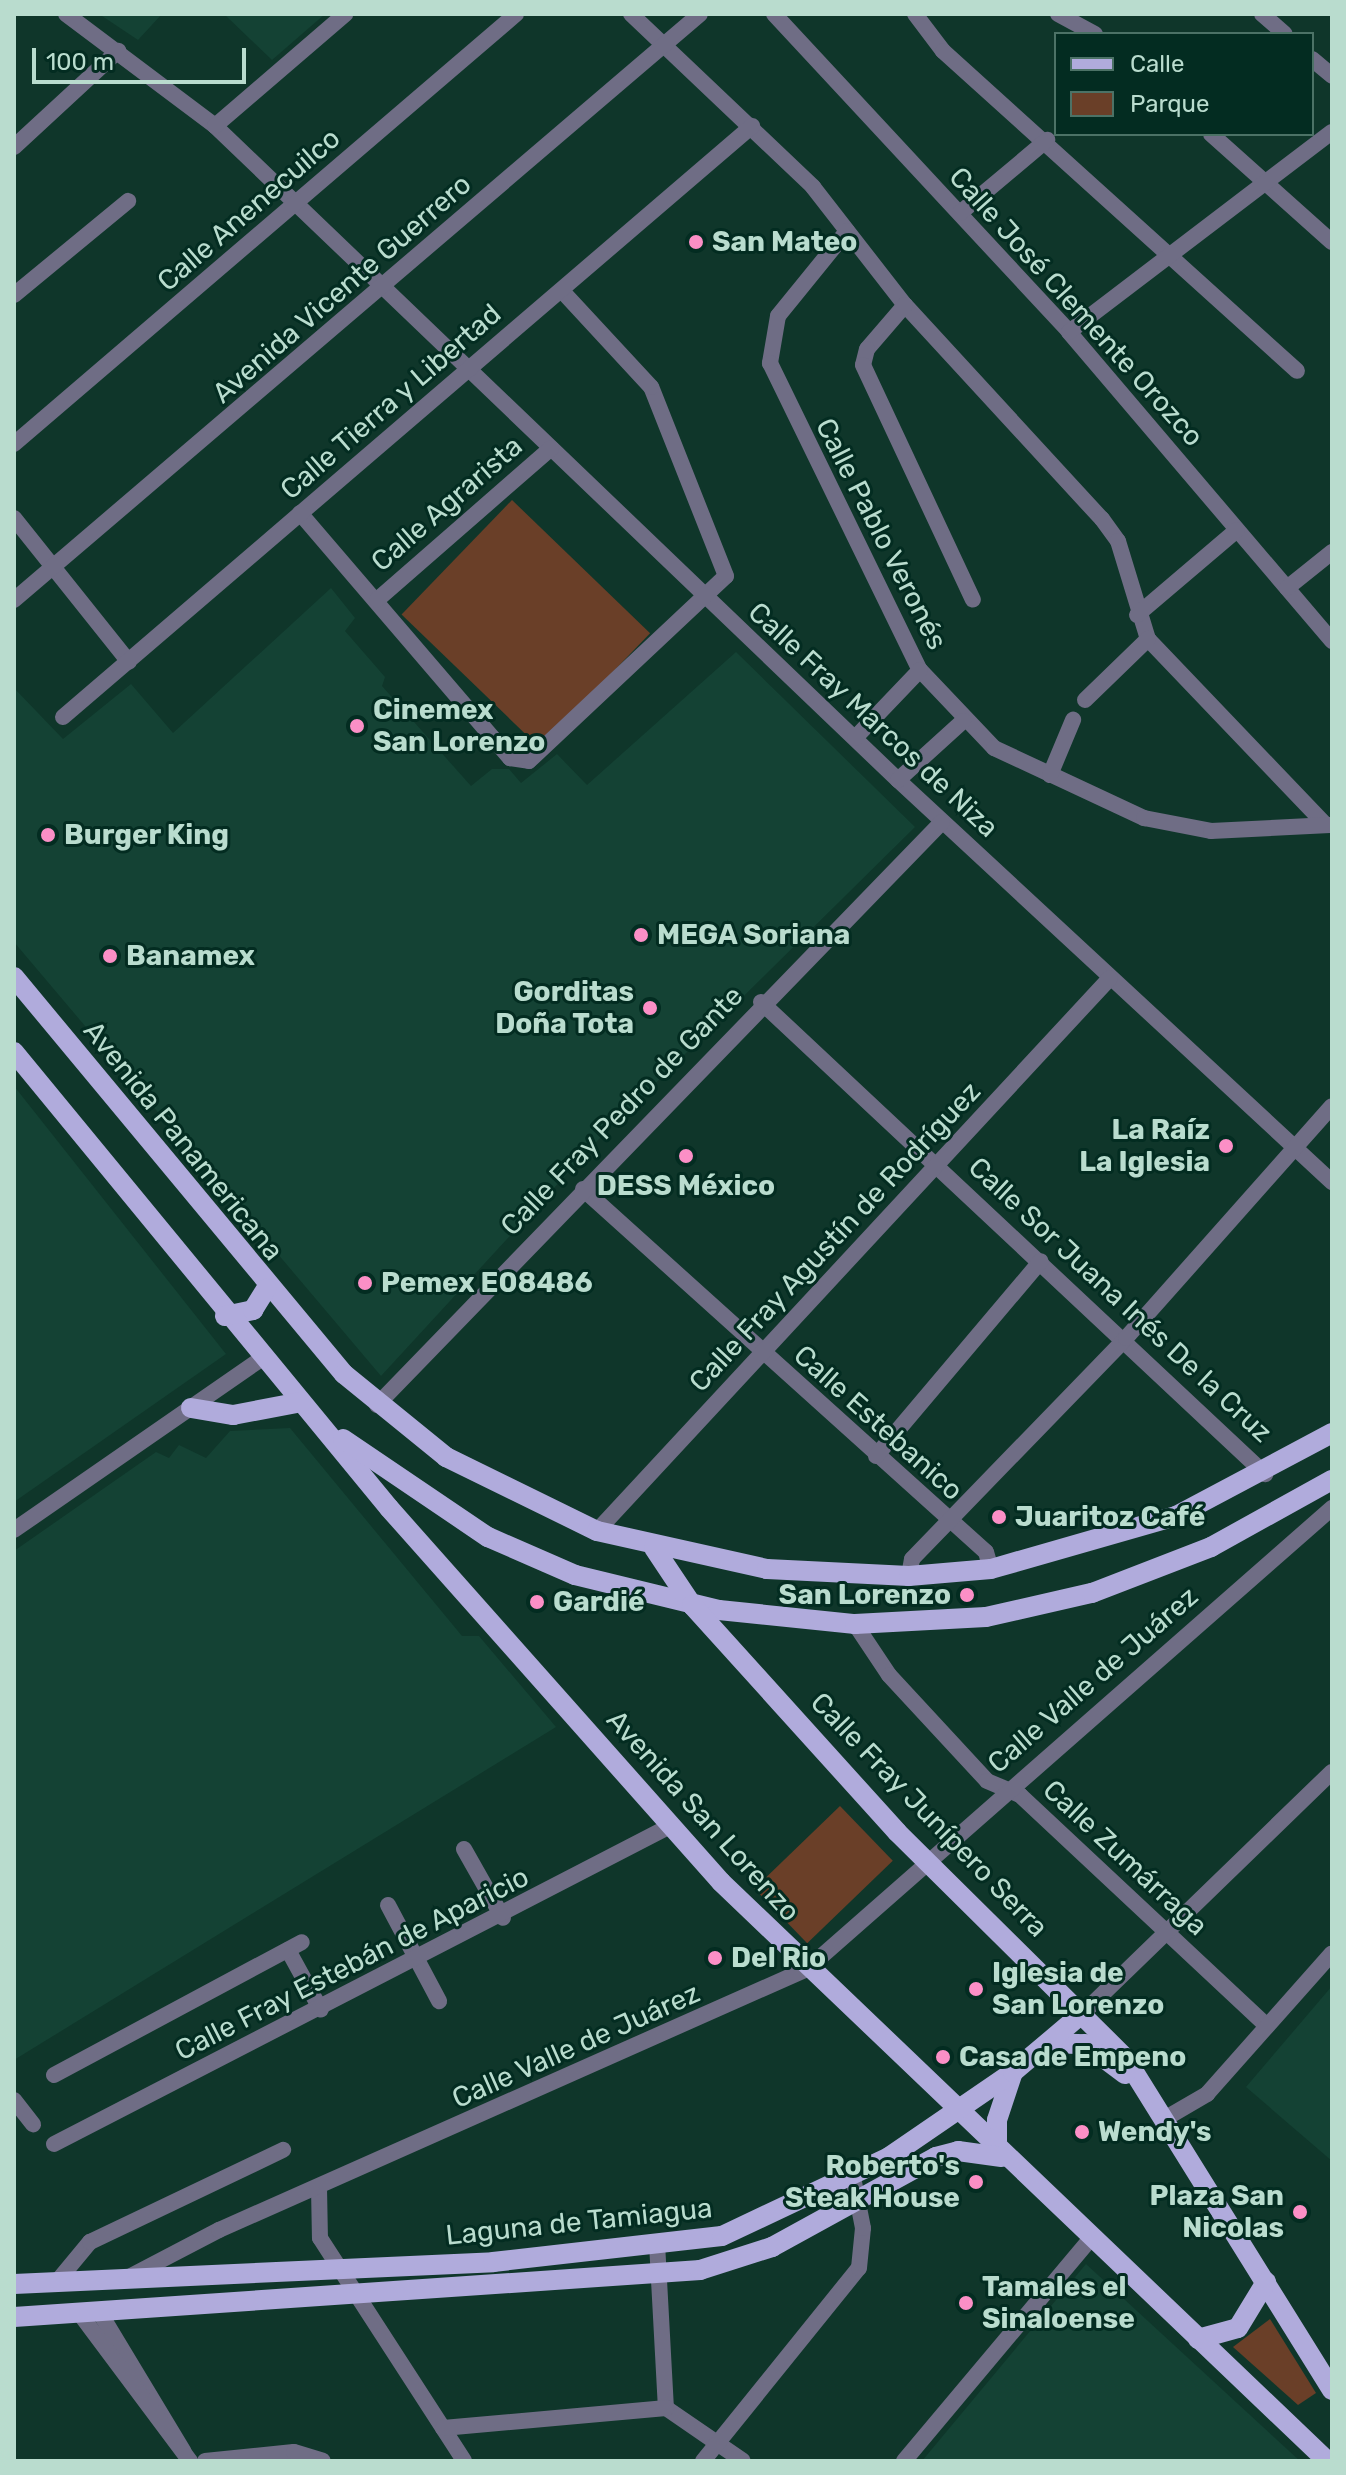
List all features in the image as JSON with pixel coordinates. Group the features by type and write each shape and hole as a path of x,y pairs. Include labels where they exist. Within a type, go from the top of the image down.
{"main road":[{"name":"Avenida Panamericana","path":"14,977 266,1289 309,1338 377,1405 494,1485 597,1531 654,1548 767,1569 909,1576 991,1569 1115,1538 1265,1474 1332,1433"},
{"path":"14,1052 225,1316 301,1402 401,1484 488,1537 575,1575 692,1605 855,1624 986,1617 1092,1593 1211,1547 1332,1480"},
{"path":"225,1316 253,1310 266,1289"},
{"path":"191,1408 233,1415 301,1402"},
{"name":"Avenida San Lorenzo","path":"301,1402 670,1826 807,1969 1000,2155 1327,2461"},
{"name":"Calle Fray Junípero Serra","path":"654,1548 692,1605 929,1864 1084,2012 1153,2097 1332,2390"},
{"name":"Laguna de Tamiagua","path":"15,2282 55,2284 342,2271 722,2236 853,2177 1013,2072 1084,2012"},
{"path":"1048,2043 1085,2044 1153,2097"},
{"path":"1000,2155 997,2120 1013,2072"},
{"name":"Laguna de Tamiagua","path":"14,2317 656,2274 729,2263 860,2203 936,2157 958,2151 1000,2155"},
{"path":"1198,2339 1238,2328 1266,2282"}],"street":[{"name":"Calle Fray Marcos de Niza","path":"66,14 215,126 942,822 1332,1182"},
{"path":"215,126 345,14"},
{"name":"Calle Anenecuilco","path":"14,444 516,14"},
{"path":"631,14 752,126 847,231 905,305 1102,519 1127,564 1137,615 1148,639 1329,825"},
{"name":"Avenida Vicente Guerrero","path":"14,600 384,288 700,14"},
{"name":"Calle José Clemente Orozco","path":"774,14 1069,332 1332,641"},
{"path":"915,14 943,51 1047,140 1297,371"},
{"path":"1058,14 1091,32"},
{"path":"1262,14 1283,32"},
{"path":"14,147 118,51"},
{"path":"1314,61 1332,76"},
{"name":"Calle Tierra y Libertad","path":"63,717 752,126"},
{"path":"1069,332 1167,253 1332,132"},
{"path":"1213,136 1332,242"},
{"path":"960,213 1047,140"},
{"path":"14,295 128,201"},
{"name":"Calle Pablo Veronés","path":"847,231 778,316 770,363 920,670 963,721 1014,760 1179,827 1329,825"},
{"path":"300,513 510,758 529,761 721,584 725,566 659,402 562,291"},
{"path":"905,305 867,349 863,365 973,600"},
{"name":"Calle Agrarista","path":"377,600 551,448"},
{"path":"14,518 129,662"},
{"path":"1137,615 1237,530"},
{"path":"1287,588 1332,552"},
{"path":"1085,700 1148,639"},
{"path":"855,738 920,670"},
{"path":"1050,775 1073,720"},
{"path":"898,780 963,721"},
{"name":"Calle Fray Pedro de Gante","path":"377,1405 761,1002 942,822"},
{"name":"Calle Fray Agustín de Rodríguez","path":"597,1531 1110,978"},
{"name":"Calle Sor Juana Inés De la Cruz","path":"761,1002 1126,1338 1265,1474"},
{"path":"909,1576 912,1559 1126,1338 1332,1106"},
{"name":"Calle Estebanico","path":"583,1189 760,1353 986,1552 991,1569"},
{"path":"876,1456 1041,1261"},
{"path":"14,1530 262,1358"},
{"name":"Calle Valle de Juárez","path":"122,2280 807,1969 929,1864 1007,1789 1332,1508"},
{"name":"Calle Zumárraga","path":"855,1624 939,1731 987,1781 1007,1789 1267,2026"},
{"path":"1084,2012 1332,1772"},
{"name":"Calle Fray Estebán de Aparicio","path":"54,2144 503,1918 670,1826"},
{"path":"464,1849 503,1918"},
{"path":"388,1905 439,2001"},
{"path":"54,2075 295,1946 321,2010"},
{"path":"1166,2118 1207,2094 1332,1953"},
{"path":"14,2100 33,2124"},
{"path":"55,2284 90,2242 283,2150"},
{"path":"703,2461 859,2268 860,2203 853,2177"},
{"path":"319,2188 320,2238 361,2296 401,2365 464,2461"},
{"path":"904,2461 1090,2239"},
{"path":"657,2243 656,2274 666,2408"},
{"path":"90,2314 187,2457"},
{"path":"14,2325 36,2316"},
{"path":"443,2428 666,2408 719,2441 743,2461"},
{"path":"205,2461 294,2452 323,2461"}],"shaded area":[{"path":"99,14 162,14 138,40"},
{"path":"224,14 325,14 272,60"},
{"path":"331,588 355,618 345,631 385,677 382,686 471,786 492,769 509,769 521,783 557,754 587,785 736,652 915,827 599,1139 381,1376 14,942 14,688 63,739 131,684 173,733"},
{"path":"14,1086 226,1354 14,1502"},
{"path":"290,1428 462,1636 479,1636 556,1727 14,2060 14,1551 156,1452 169,1458 179,1445 206,1458 230,1431"},
{"path":"1332,1986 1332,2161 1246,2087"},
{"path":"1086,2264 1300,2461 922,2461"}],"green space":[{"path":"512,500 650,633 540,748 402,614"},
{"path":"840,1806 893,1861 807,1943 754,1889"},
{"path":"1270,2319 1316,2393 1298,2405 1233,2347"}],"place":[{"name":"San Mateo","path":"696,242"},
{"name":"Cinemex San Lorenzo","path":"357,726"},
{"name":"Burger King","path":"48,835"},
{"name":"MEGA Soriana","path":"641,935"},
{"name":"Banamex","path":"110,956"},
{"name":"Gorditas Doña Tota","path":"650,1008"},
{"name":"La Raíz La Iglesia","path":"1226,1146"},
{"name":"DESS México","path":"686,1156"},
{"name":"Pemex E08486","path":"365,1283"},
{"name":"Juaritoz Café","path":"999,1517"},
{"name":"San Lorenzo","path":"967,1595"},
{"name":"Gardié","path":"537,1602"},
{"name":"Del Rio","path":"715,1958"},
{"name":"Iglesia de San Lorenzo","path":"976,1989"},
{"name":"Casa de Empeno","path":"943,2057"},
{"name":"Wendy's","path":"1082,2132"},
{"name":"Roberto's Steak House","path":"976,2182"},
{"name":"Plaza San Nicolas","path":"1300,2212"},
{"name":"Tamales el Sinaloense","path":"966,2303"}]}
